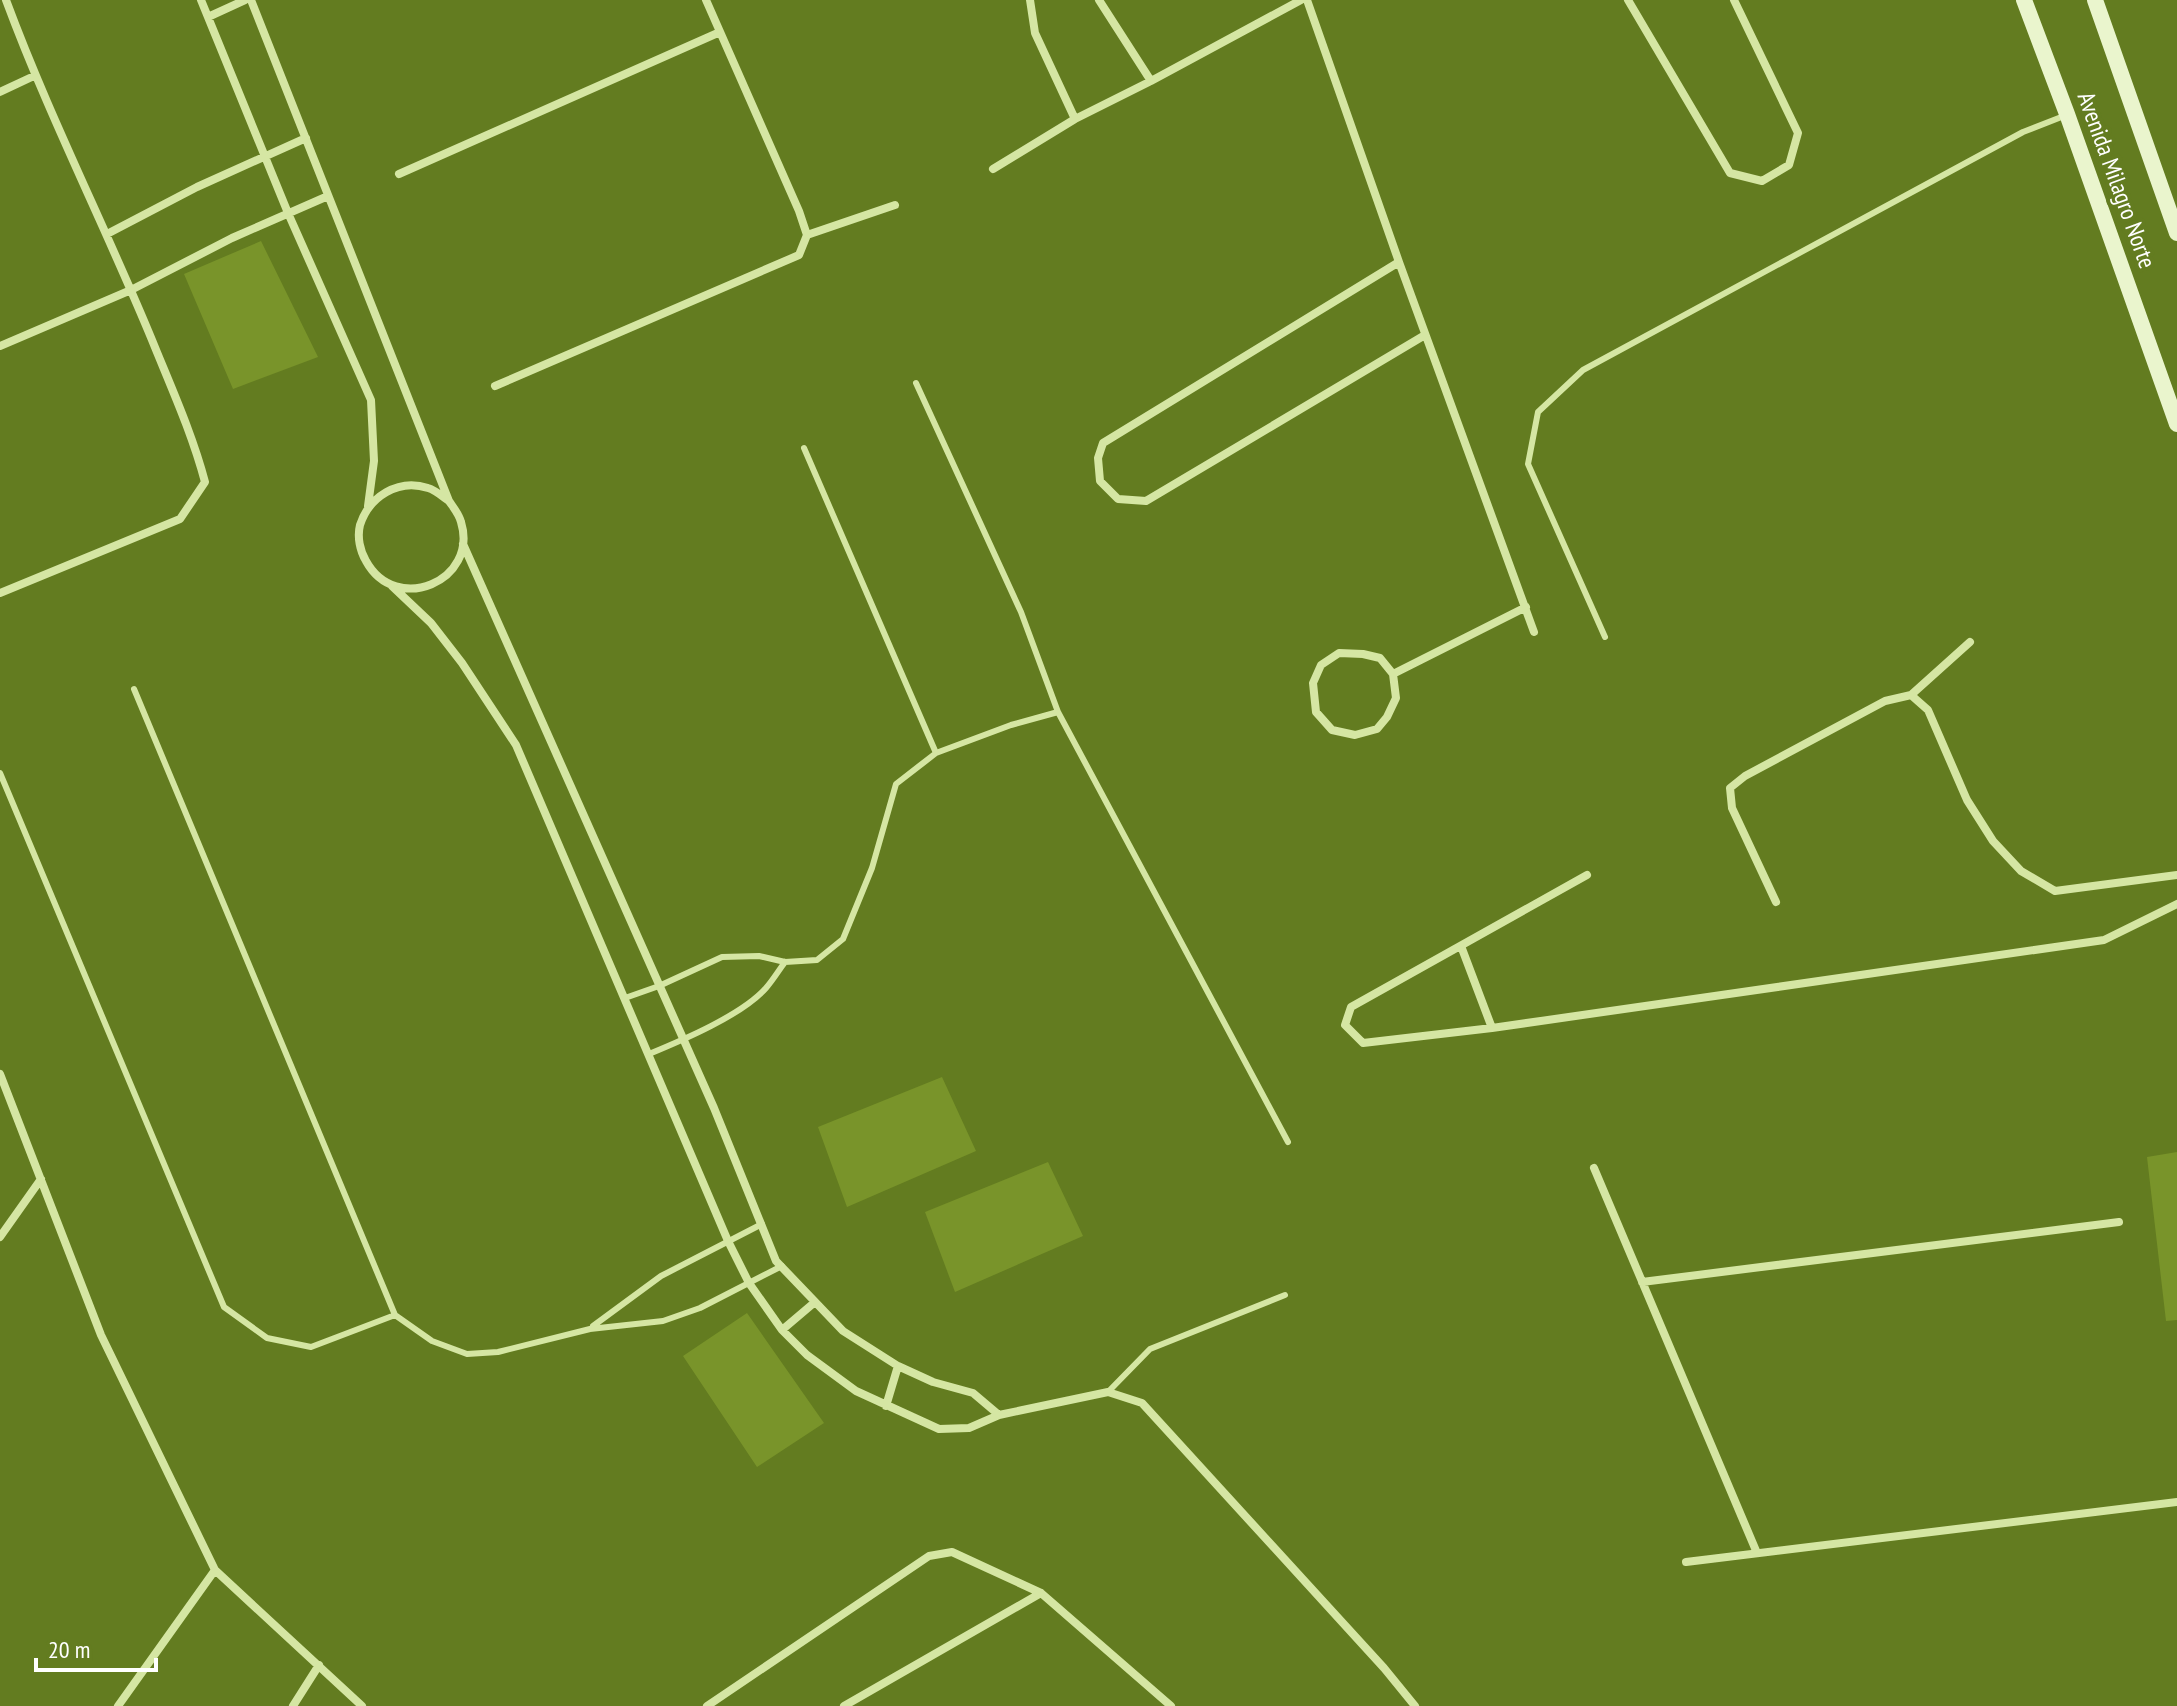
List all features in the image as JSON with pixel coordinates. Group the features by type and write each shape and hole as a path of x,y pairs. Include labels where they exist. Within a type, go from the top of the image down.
{"main road":[{"name":"Avenida Milagro Norte","path":"2024,0 2177,424"},
{"name":"Avenida Milagro Norte","path":"2095,0 2173,206 2177,233"}],"street":[{"path":"0,593 180,519 205,482 196,448 131,290 34,76 6,0"},
{"path":"201,0 288,213 371,400 374,461 368,506 359,528 361,552 372,573 392,586 431,623 462,663 516,745 728,1241 749,1283 782,1330 807,1355 856,1391 939,1429 969,1428 999,1415 1108,1392 1142,1403 1384,1668 1415,1706"},
{"path":"208,17 245,0"},
{"path":"251,0 449,501 461,520 463,544 684,1040 776,1261 843,1331 898,1366 933,1382 973,1393 999,1415"},
{"path":"495,386 799,255 807,235 799,211 706,0"},
{"path":"1030,0 1035,33 1075,119"},
{"path":"1099,0 1151,81"},
{"path":"993,169 1075,119 1301,0"},
{"path":"1307,0 1534,632"},
{"path":"1628,0 1730,173 1762,181 1789,165 1798,133 1734,0"},
{"path":"399,174 720,32"},
{"path":"0,92 34,76"},
{"path":"107,234 197,187 306,138"},
{"path":"0,346 131,290 328,196"},
{"path":"807,235 895,205"},
{"path":"1399,262 1103,443 1098,458 1100,481 1118,499 1146,501 1425,335"},
{"path":"368,506 385,492 407,485 429,488 449,501"},
{"path":"392,586 415,590 438,582 455,567 463,544"},
{"path":"1393,674 1526,607"},
{"path":"1776,902 1732,808 1730,788 1745,776 1885,701 1911,695 1970,642"},
{"path":"1339,653 1380,658 1393,674 1396,698 1377,729 1355,735 1332,730 1316,712 1313,683 1321,665 1339,653"},
{"path":"1911,695 1928,710 1967,800 1987,831 2021,871 2055,891 2177,875"},
{"path":"1587,875 1351,1007 1345,1025 1363,1043 1492,1028 2104,940 2177,904"},
{"path":"1461,946 1492,1028"},
{"path":"0,1074 101,1335 215,1570 362,1706"},
{"path":"1594,1168 1757,1553"},
{"path":"0,1237 41,1179"},
{"path":"1642,1282 2119,1222"},
{"path":"782,1330 815,1302"},
{"path":"886,1406 898,1366"},
{"path":"1686,1562 2177,1502"},
{"path":"707,1706 929,1556 952,1552 1041,1593 1171,1706"},
{"path":"118,1706 215,1570"},
{"path":"844,1706 1041,1593"},
{"path":"293,1706 319,1665"}],"lane":[{"path":"1605,637 1528,464 1538,412 1583,370 2023,132 2067,114"},
{"path":"916,383 1021,612 1058,712 1288,1142"},
{"path":"804,448 936,753"},
{"path":"134,689 395,1315 432,1341 467,1354 498,1352 590,1329 663,1321 700,1308 782,1266"},
{"path":"625,998 722,957 759,956 785,962 817,960 843,939 872,868 896,784 936,753 1011,725 1058,712"},
{"path":"0,773 224,1307 267,1338 311,1347 395,1315"},
{"path":"649,1054 684,1040 733,1012 765,990 785,962"},
{"path":"590,1329 661,1276 762,1224"},
{"path":"1108,1392 1150,1349 1285,1295"}],"green space":[{"path":"261,241 318,357 233,389 184,274"},
{"path":"942,1077 976,1151 847,1207 818,1127"},
{"path":"2177,1152 2177,1320 2166,1321 2147,1157"},
{"path":"1048,1162 1083,1236 955,1292 925,1212"},
{"path":"747,1313 824,1423 757,1467 683,1356"}]}
